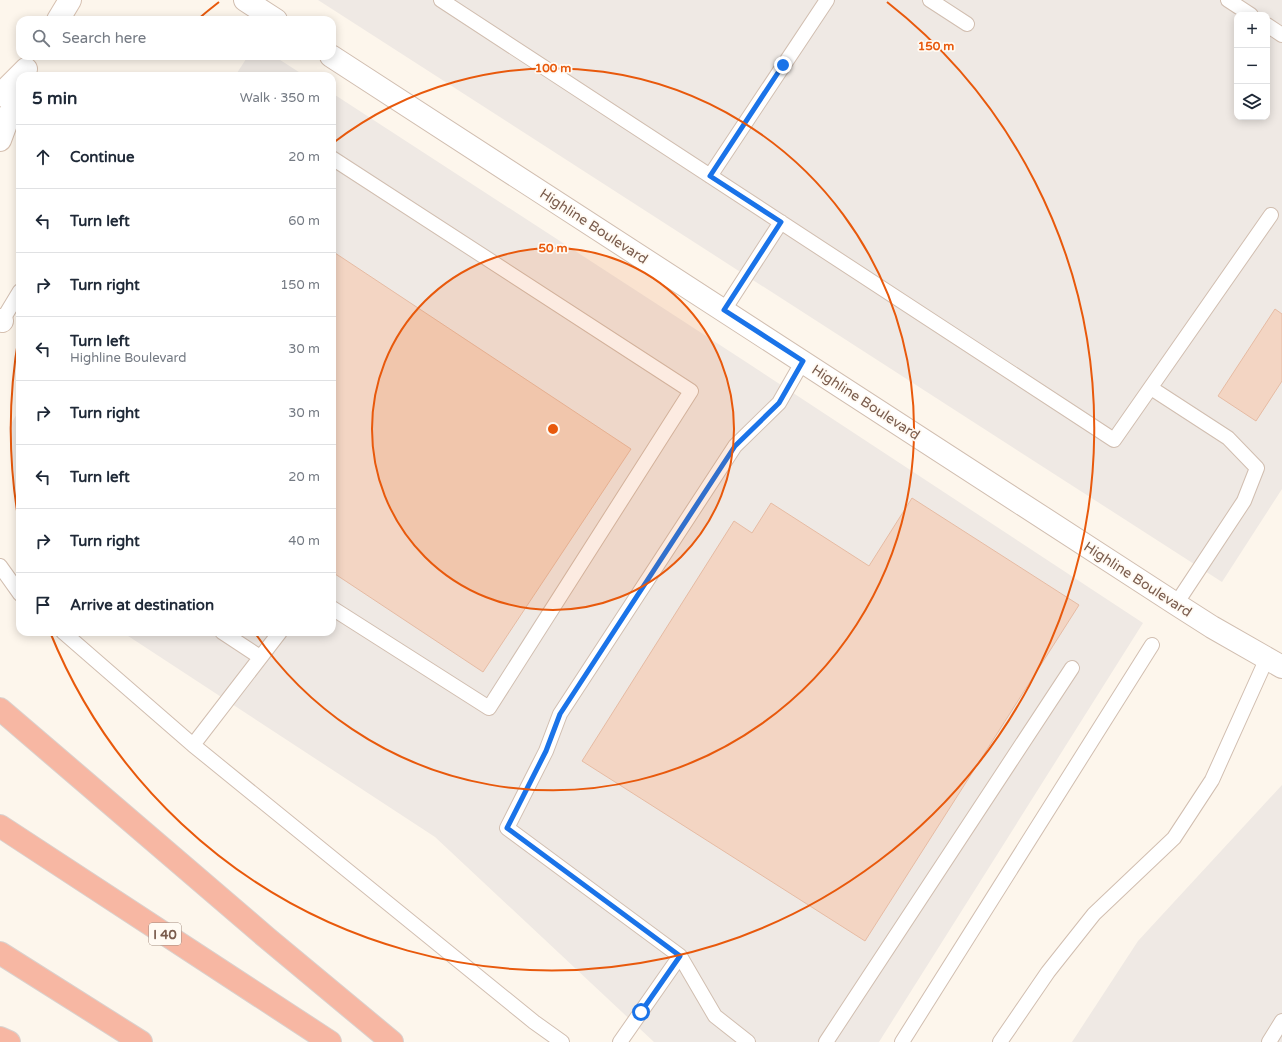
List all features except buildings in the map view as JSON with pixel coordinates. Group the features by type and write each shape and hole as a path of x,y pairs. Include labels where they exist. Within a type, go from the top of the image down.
{"highway":[{"path":"0,709 261,933 392,1042"},
{"name":"I 40","path":"0,826 330,1042"},
{"path":"0,953 141,1042"},
{"path":"0,1038 10,1042"}],"street":[{"path":"60,16 70,0"},
{"path":"245,0 270,16"},
{"name":"Highline Boulevard","path":"336,59 1176,604 1212,627 1274,662"},
{"path":"0,95 16,81"},
{"path":"0,140 16,98"}],"lane":[{"path":"710,176 827,0"},
{"path":"930,0 967,24"},
{"path":"1228,0 1246,12"},
{"path":"448,2 710,176 1114,440 1271,215"},
{"path":"1270,28 1282,35"},
{"path":"336,161 691,391 489,708 336,611"},
{"path":"724,310 781,222"},
{"path":"1,321 16,297"},
{"path":"748,1042 715,1016 680,956 507,828 546,751 560,714 735,446 779,403 803,361"},
{"path":"1151,388 1228,438 1257,468 1244,500 1176,604"},
{"path":"0,566 16,588"},
{"path":"68,636 193,745 534,1022 562,1042"},
{"path":"228,636 260,657"},
{"path":"193,745 277,636"},
{"path":"902,1042 1152,644"},
{"path":"1000,1042 1048,972 1094,914 1174,838 1212,780 1274,662"},
{"path":"826,1042 1072,668"},
{"path":"620,1042 680,956"},
{"path":"1269,1042 1282,1021"}],"shaded area":[{"path":"318,0 1282,0 1282,489 1222,582"},
{"path":"245,60 280,60 299,72 238,72"},
{"path":"336,96 743,360 1143,623 879,1042 654,1042 435,837 128,636 336,636"},
{"path":"16,416 16,495 9,427"},
{"path":"1282,785 1282,1042 1072,1042 1138,941"}],"route":[{"path":"641,1012 680,956 507,828 546,751 560,714 735,446 779,403 803,361 724,310 781,222 710,176 783,65"}]}
